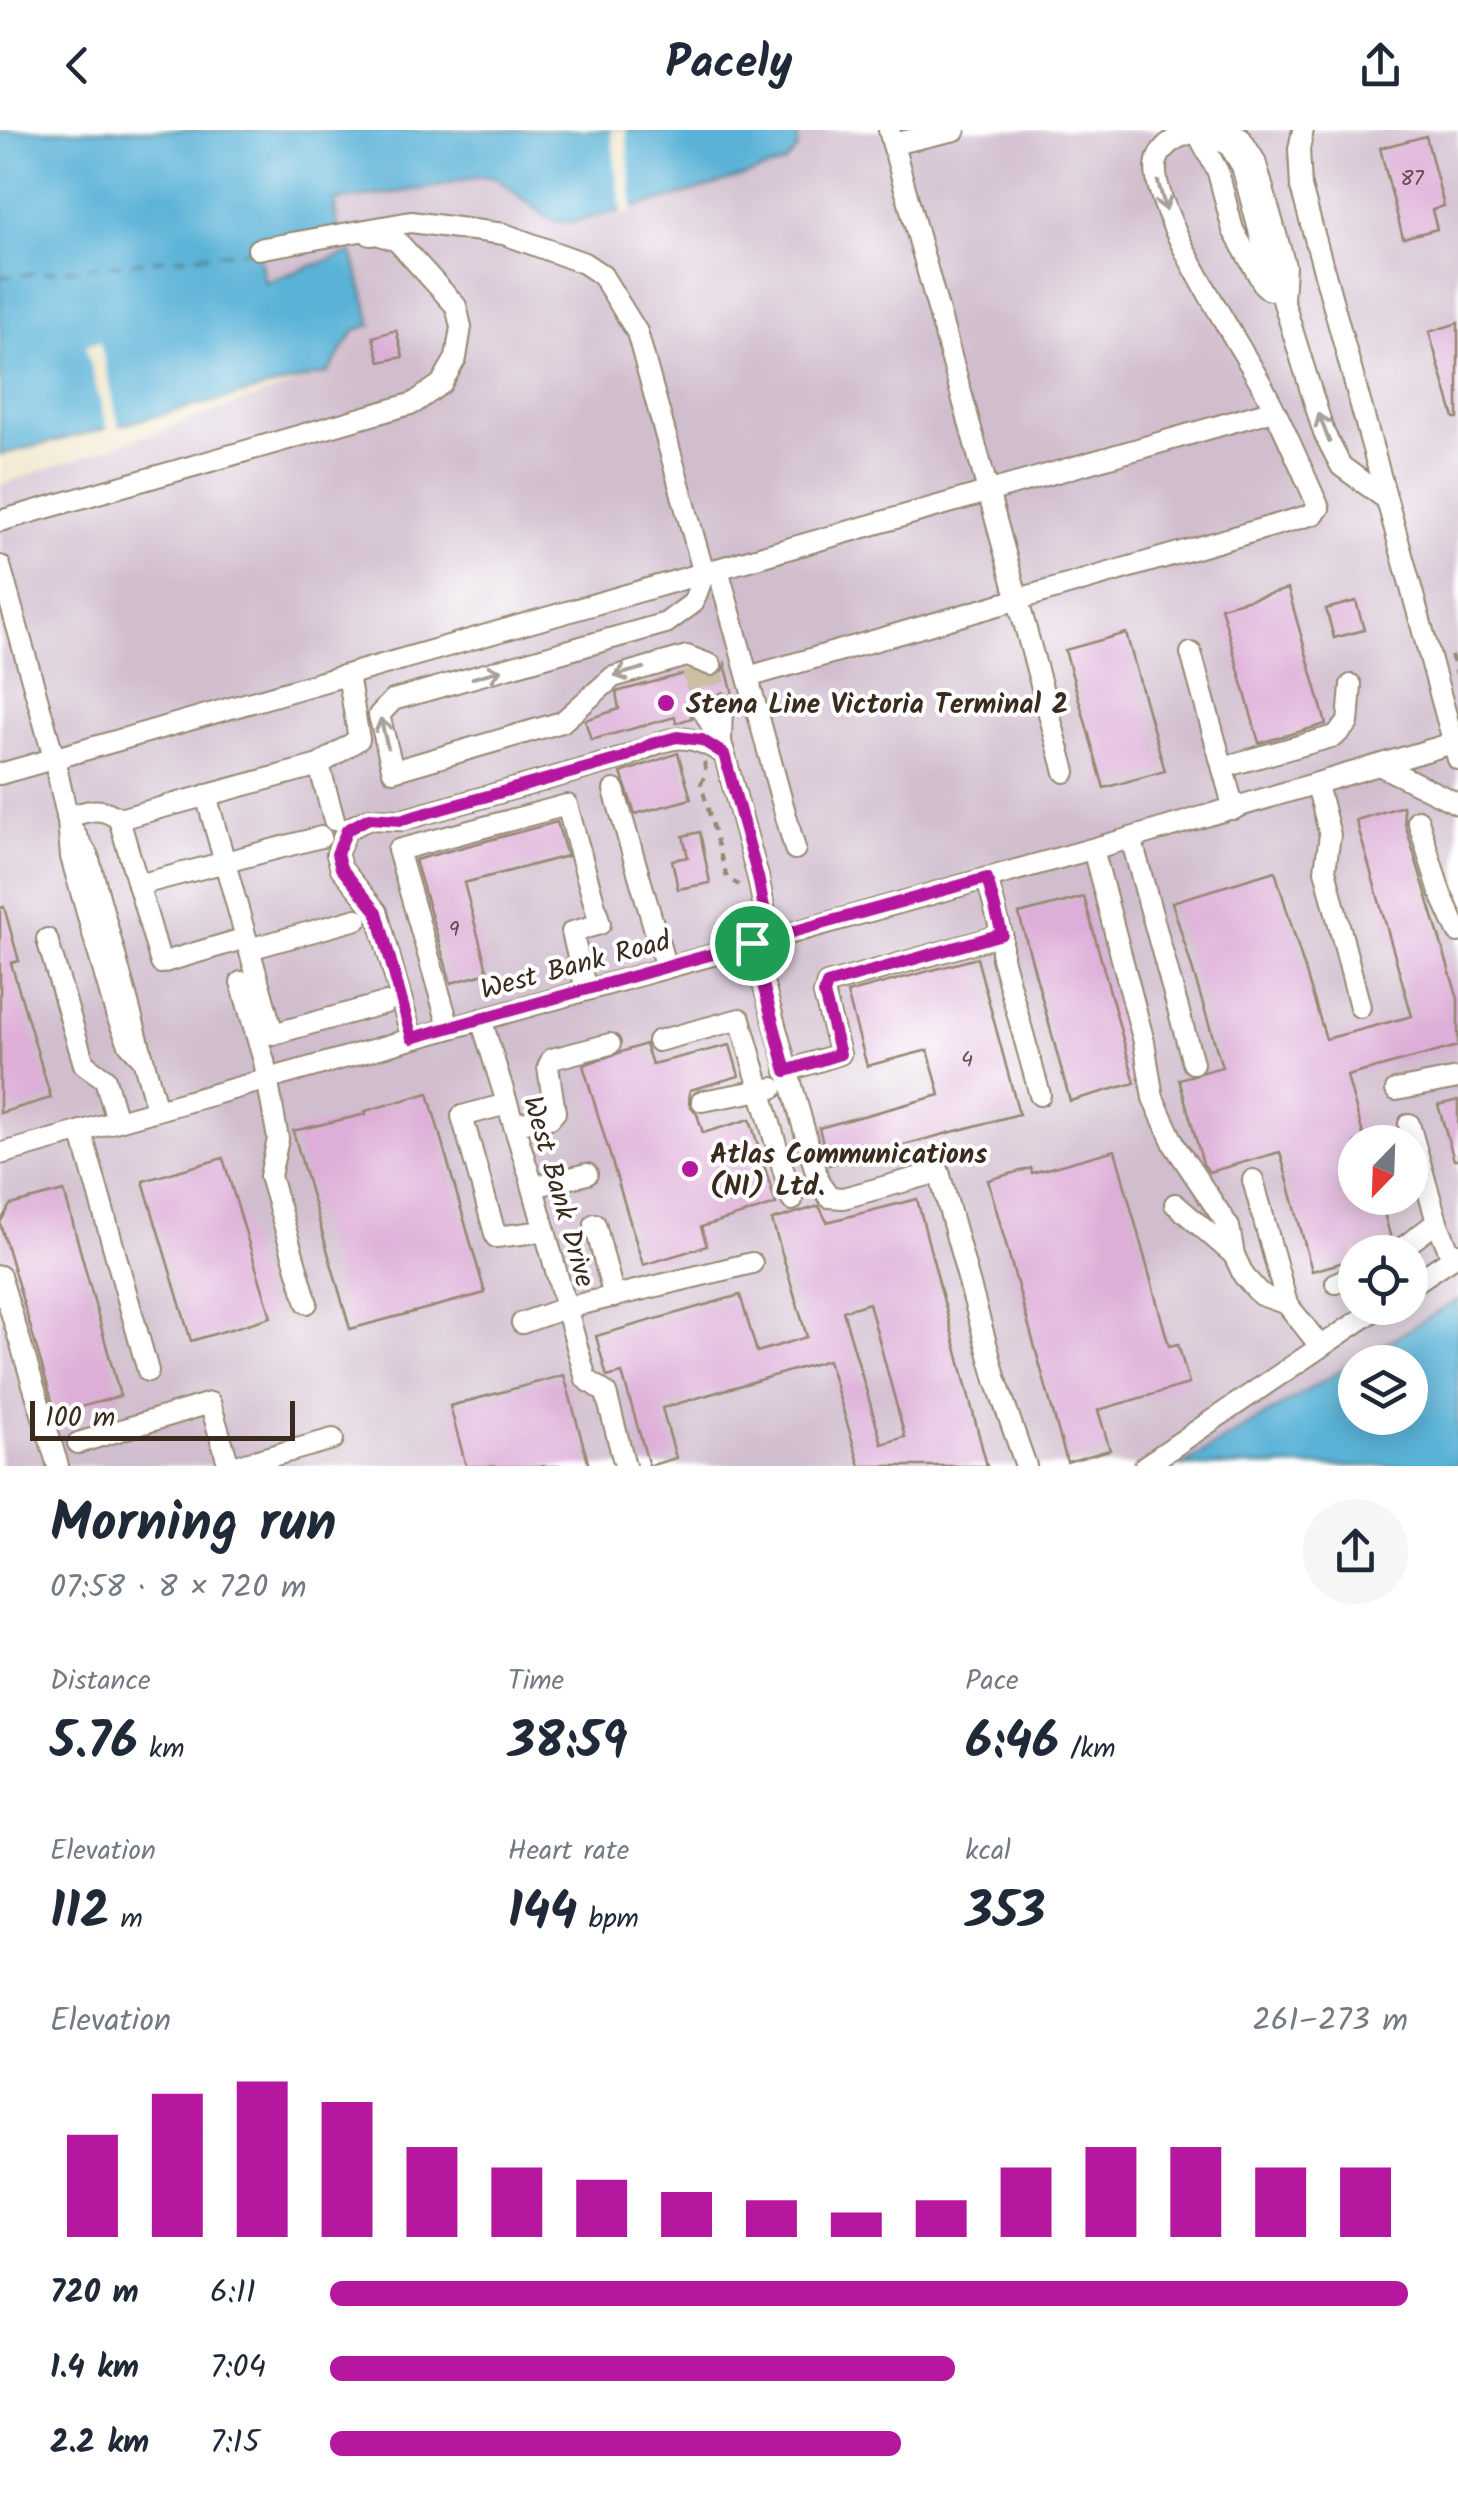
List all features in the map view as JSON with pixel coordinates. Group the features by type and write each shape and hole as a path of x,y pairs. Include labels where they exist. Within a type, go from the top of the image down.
{"street":[{"path":"955,130 891,137 1065,772"},
{"path":"1222,130 1240,137 1256,162 1285,266 1284,300"},
{"path":"1303,130 1298,149 1301,187 1456,751"},
{"path":"748,677 1314,514 1319,508 1274,410 1173,228 1160,194 1156,164 1159,138 1201,131 1229,145 1242,166 1268,264 1284,300 1324,433 1341,466 1386,499"},
{"path":"0,520 414,403 441,384 456,358 462,327 456,306 397,241 377,234 258,252 412,222 504,234 584,263 602,275 637,332 711,572 748,677 795,849"},
{"path":"0,774 1274,410"},
{"path":"0,566 68,819 88,856 157,1110"},
{"path":"697,663 613,676 562,722 394,770 379,715 394,700 666,623 693,602 711,572"},
{"path":"1190,653 1234,809"},
{"path":"119,819 319,766 359,739 348,675"},
{"path":"1223,767 1334,736 1348,723 1351,685"},
{"path":"712,707 758,877 761,940 788,1078 819,1183 829,1197 843,1198 939,1172 996,1380 1026,1466"},
{"path":"412,1038 377,912 341,868 337,854 347,830 369,818 402,820 623,758 677,737 723,748"},
{"name":"West Bank Road","path":"0,1154 1381,766 1456,751"},
{"path":"138,885 328,829 319,766"},
{"path":"1381,766 1458,804"},
{"path":"1317,785 1330,835 1325,870 1360,1007"},
{"path":"614,790 666,968"},
{"path":"206,796 273,1034 385,1003"},
{"path":"449,1028 398,850 567,805 600,924 572,932 586,990"},
{"path":"68,819 95,809 109,811 119,819 161,963 358,919"},
{"path":"1418,820 1440,892 1458,932"},
{"path":"1131,838 1193,1063"},
{"path":"1093,849 1144,1042 1153,1098 1175,1146 1229,1227 1234,1254 1244,1276 1260,1295 1287,1304"},
{"path":"987,878 1002,934 1002,958 1040,1095"},
{"path":"702,1101 762,1091 840,1054 824,994 827,984 1002,934"},
{"path":"47,939 84,1064 105,1079 117,1121"},
{"path":"241,982 264,1062 278,1139 270,1176 307,1303"},
{"name":"West Bank Drive","path":"481,1018 586,1379 606,1393 624,1466"},
{"path":"658,1041 740,1019 792,1200"},
{"path":"545,1232 496,1237 462,1116 510,1114 550,1118 555,1112 548,1067 552,1059 610,1044"},
{"path":"1396,1090 1458,1078"},
{"path":"1408,1124 1437,1222 1455,1256 1428,1274"},
{"path":"81,1131 148,1372"},
{"path":"533,1187 587,1174"},
{"path":"1253,1180 1287,1304 1320,1346"},
{"path":"1176,1204 1234,1254"},
{"path":"1420,1235 1437,1222"},
{"path":"596,1224 614,1297"},
{"path":"522,1323 565,1308 752,1263"},
{"path":"0,1276 58,1466"},
{"path":"1145,1466 1352,1325"},
{"path":"78,1442 210,1403 232,1466 333,1439"}],"path":[{"path":"701,755 706,772 700,784 727,878 738,881 741,893"},
{"path":"740,923 744,905"}],"shaded area":[{"path":"799,130 1458,130 1458,1300 1428,1318 1428,1235 1338,1235 1338,1325 1416,1325 1383,1345 1338,1345 1338,1372 1181,1466 0,1466 0,485 328,373 352,253 265,282 256,242 338,229 334,202 479,176 494,177 571,222 672,198 785,163 797,149"}],"water":[{"path":"0,130 799,130 797,149 786,163 672,198 571,222 552,221 494,177 479,176 429,188 334,201 338,230 256,242 265,282 352,252 372,325 355,330 328,373 0,455"},
{"path":"1458,1300 1458,1466 1181,1466 1338,1372 1338,1435 1428,1435 1428,1345 1383,1345 1416,1325 1428,1325 1428,1318"}],"pier":[{"path":"611,130 626,130 633,212 622,215"},
{"path":"100,342 120,431 109,434 85,345"}],"building":[{"path":"1426,136 1444,206 1432,210 1437,229 1403,238 1380,148"},
{"path":"1458,323 1458,418 1454,418 1429,332"},
{"path":"396,330 403,357 380,362 373,337"},
{"path":"1288,589 1326,724 1259,743 1221,607"},
{"path":"1356,601 1364,630 1334,638 1326,609"},
{"path":"1126,633 1165,771 1104,788 1065,650"},
{"name":"Stena Line Victoria Terminal 2","path":"725,664 734,698 723,692 711,698 696,696 688,707 692,718 676,723 675,717 591,740 585,720 619,709 616,692 691,672 714,678"},
{"path":"678,753 691,799 635,814 621,773"},
{"path":"1403,806 1405,824 1458,999 1458,1046 1347,1076 1360,1125 1338,1125 1338,1215 1385,1215 1390,1235 1338,1235 1338,1264 1312,1271 1280,1152 1209,1172 1203,1164 1179,1079 1222,1067 1172,902 1275,871 1326,1039 1412,1016 1356,820"},
{"path":"557,822 567,856 464,883 488,973 451,983 415,860"},
{"path":"700,832 710,883 678,889 672,860 688,857 683,836"},
{"path":"1084,897 1135,1083 1070,1101 1019,914"},
{"path":"4,907 19,961 11,963 51,1098 0,1113 0,908"},
{"path":"977,958 1019,1114 829,1165 819,1128 940,1095 928,1050 867,1066 847,993"},
{"name":"Atlas Communications (NI) Ltd.","path":"645,1044 652,1064 730,1045 739,1076 690,1090 689,1104 703,1133 750,1119 776,1204 701,1227 707,1246 643,1265 583,1065"},
{"path":"428,1093 485,1293 350,1329 293,1131 366,1114 365,1111"},
{"path":"1458,1100 1458,1160 1454,1160 1438,1105"},
{"path":"1115,1150 1169,1346 1178,1344 1189,1384 1098,1410 1110,1450 1067,1462 988,1180 1031,1168 1032,1173"},
{"path":"223,1158 271,1317 191,1341 143,1181"},
{"path":"64,1191 120,1396 56,1414 0,1223 10,1205"},
{"path":"917,1199 987,1466 860,1466 828,1360 662,1408 676,1458 649,1466 622,1373 607,1377 596,1336 740,1295 757,1352 807,1337 772,1220 819,1206 827,1222","holes":["869,1303 905,1437 882,1444 843,1311"]},
{"path":"564,1375 589,1466 466,1466 450,1406"}],"ferry route":[{"path":"0,277 251,250"}],"tunnel":[{"path":"711,665 722,706"},
{"path":"692,669 702,708"}],"place":[{"name":"Stena Line Victoria Terminal 2","path":"666,703"},
{"name":"Atlas Communications (NI) Ltd.","path":"690,1169"}],"route":[{"path":"690,737 724,754 758,877 770,938 987,878 1002,934 827,984 824,994 840,1054 786,1071 752,943 412,1038 377,912 341,868 337,854 340,841 347,830 369,818 402,820 623,758 651,744 690,737"}]}
